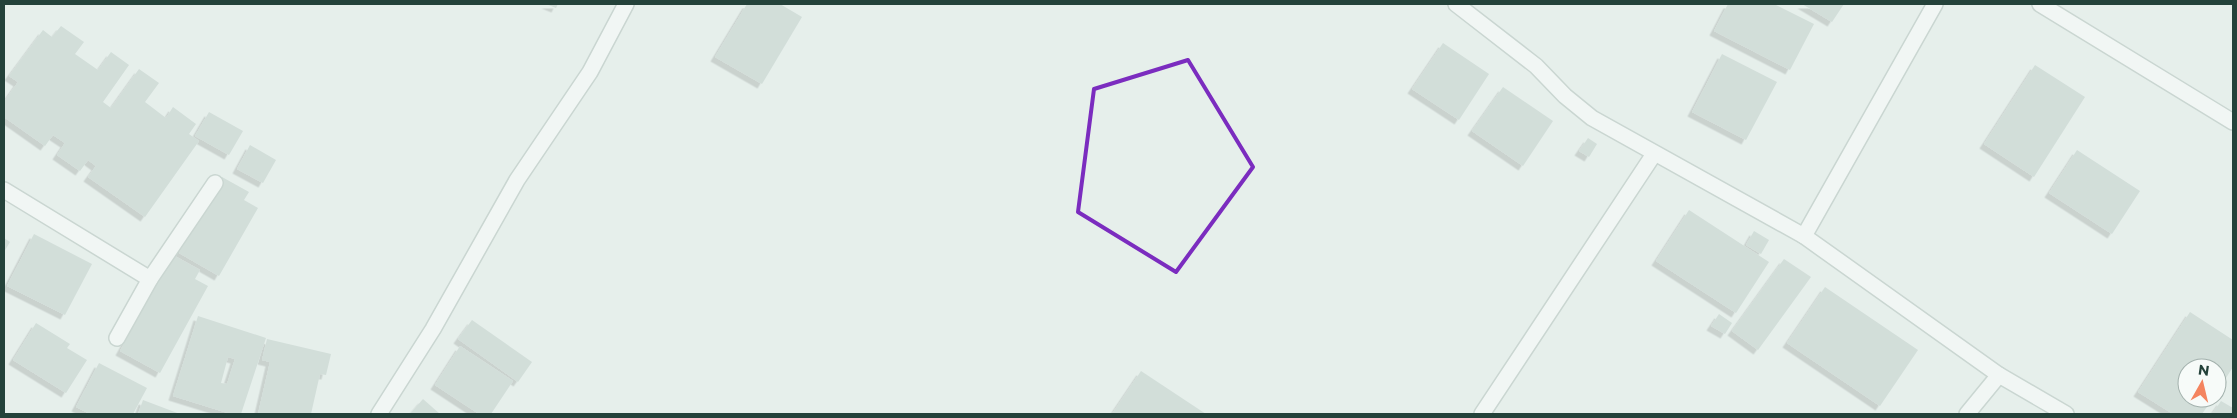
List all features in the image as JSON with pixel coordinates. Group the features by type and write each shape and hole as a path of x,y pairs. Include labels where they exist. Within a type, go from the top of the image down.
{"street":[{"path":"379,414 433,328 517,180 590,72 626,4"},
{"path":"1456,4 1536,66 1565,96 1592,118 1804,236 2000,375 2066,414"},
{"path":"1804,236 1935,4"},
{"path":"2040,4 2233,122"},
{"path":"1482,414 1654,154"},
{"path":"117,338 150,279 215,183"},
{"path":"4,190 150,279"},
{"path":"1968,414 2000,375"}],"highlighted area":[{"path":"1188,60 1253,167 1176,272 1078,212 1094,89"}],"building":[{"path":"546,4 558,4 556,8"},
{"path":"747,4 780,4 802,17 762,84 715,57"},
{"path":"1728,4 1774,4 1814,24 1790,70 1714,31"},
{"path":"1802,4 1844,4 1832,22"},
{"path":"61,26 84,42 75,54 98,70 111,52 129,65 103,102 111,108 139,69 159,83 145,102 166,118 173,107 196,124 189,134 199,141 145,217 88,177 96,166 88,160 80,171 57,155 65,143 53,135 45,146 4,117 4,102 18,82 9,76 43,30 52,37"},
{"path":"1443,43 1489,74 1459,120 1412,89"},
{"path":"1722,54 1777,82 1746,140 1692,112"},
{"path":"2035,65 2085,97 2034,177 1984,144"},
{"path":"1503,87 1553,121 1523,166 1472,131"},
{"path":"209,112 243,131 229,155 195,136"},
{"path":"1588,138 1597,144 1589,157 1579,151"},
{"path":"250,145 276,160 263,183 237,169"},
{"path":"2077,150 2140,191 2112,234 2049,193"},
{"path":"222,177 249,192 244,200 258,208 219,276 179,253"},
{"path":"1689,210 1769,262 1736,313 1656,261"},
{"path":"1754,231 1769,240 1761,254 1746,245"},
{"path":"34,234 92,264 65,315 7,286"},
{"path":"4,238 10,242 4,252"},
{"path":"173,255 200,270 195,279 208,286 160,373 120,351"},
{"path":"1784,259 1811,277 1758,350 1732,331"},
{"path":"1825,287 1918,350 1880,406 1787,343"},
{"path":"2190,312 2233,340 2233,367 2227,376 2227,358 2177,358 2177,408 2206,408 2202,414 2173,414 2138,392"},
{"path":"1719,314 1732,323 1725,334 1711,326"},
{"path":"198,316 266,338 241,414 231,414 173,396","holes":["228,357 235,359 227,384 221,383"]},
{"path":"472,320 532,362 518,382 458,339"},
{"path":"36,323 70,344 67,348 87,360 66,393 13,360"},
{"path":"267,339 331,354 326,375 320,374 311,414 258,414 270,362 262,360"},
{"path":"460,346 513,381 491,414 479,414 435,385"},
{"path":"99,363 147,388 133,414 90,414 76,407"},
{"path":"1141,371 1206,414 1112,414"},
{"path":"423,399 440,414 410,414"},
{"path":"143,400 180,414 138,414"},
{"path":"2227,404 2233,408 2233,414 2212,414 2216,408 2227,408"}]}
